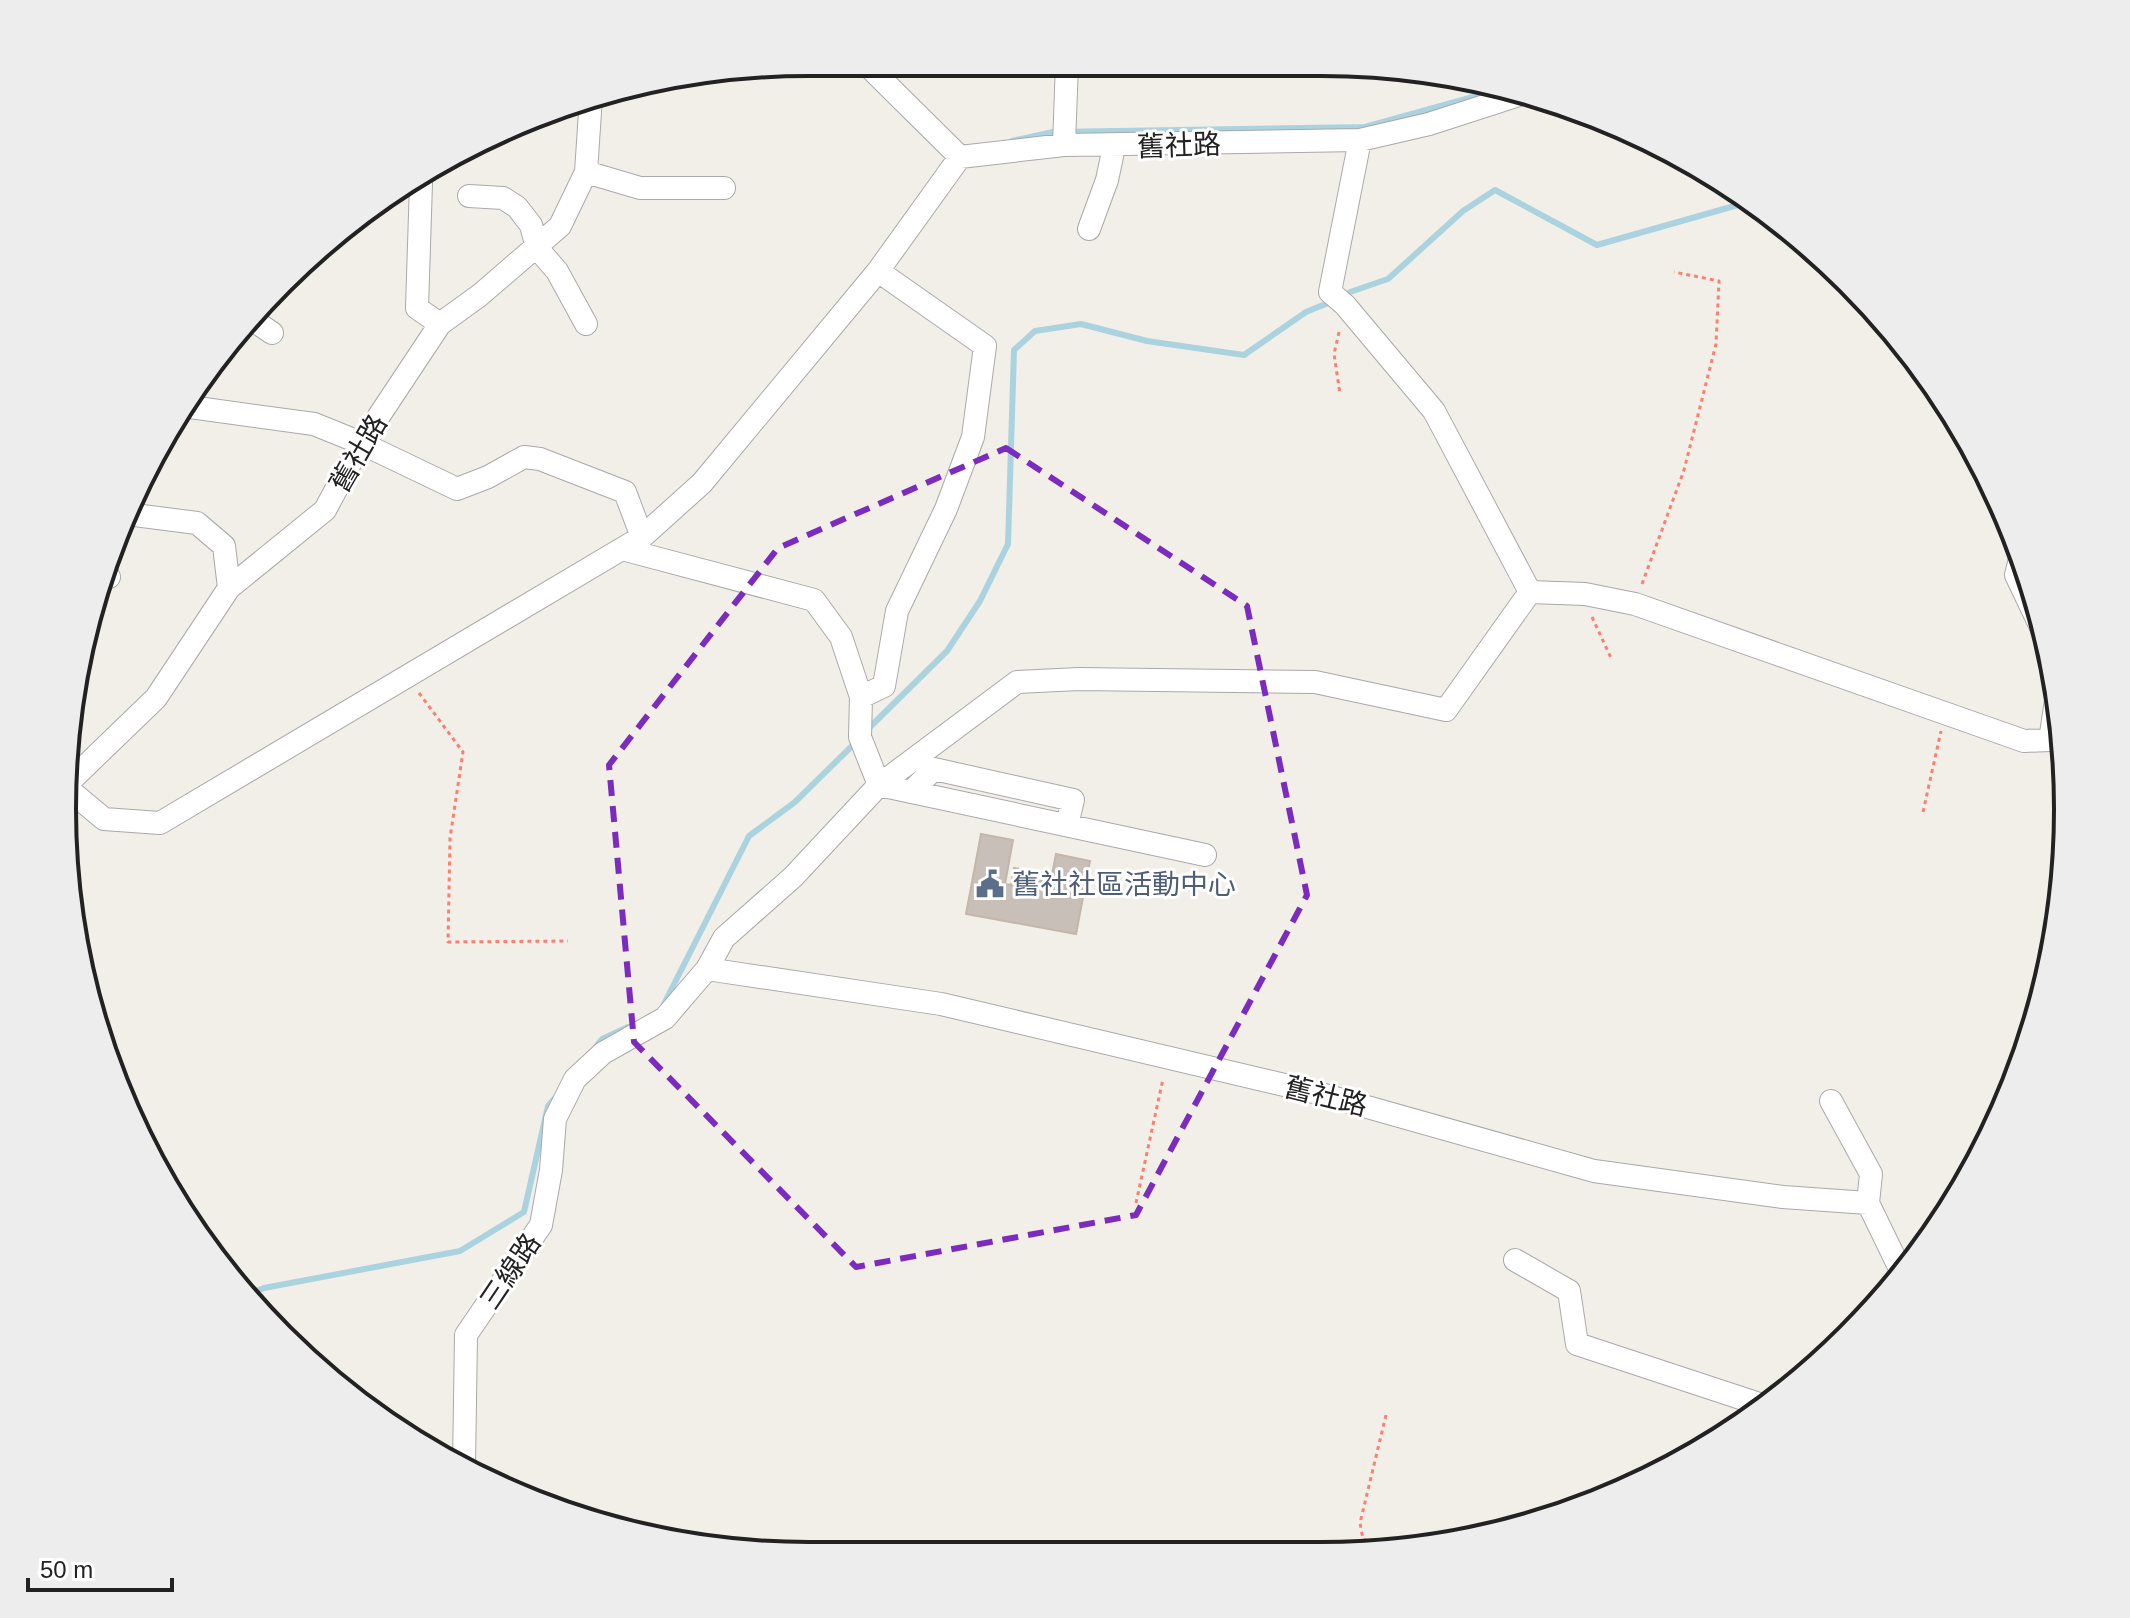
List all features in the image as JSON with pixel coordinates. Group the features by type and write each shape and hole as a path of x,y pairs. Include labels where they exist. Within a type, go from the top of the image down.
{"street":[{"path":"77,796 104,819 160,823 642,537 702,483 878,271 960,157 878,76"},
{"path":"1064,145 1067,76"},
{"name":"舊社路","path":"960,157 1064,145 1114,147 1360,140 1429,124 1505,100"},
{"name":"舊社路","path":"77,774 156,698 229,588 325,510 361,443 440,324 537,248 560,226 586,172 590,110"},
{"path":"1360,140 1330,292 1345,305 1434,411 1530,592"},
{"path":"1089,229 1107,180 1114,147"},
{"path":"586,172 640,188 724,188"},
{"path":"421,188 417,308 440,324"},
{"path":"469,196 503,198 517,207 531,225 537,248 557,271 586,324"},
{"path":"861,697 884,686 897,611 946,509 973,437 985,346 878,271"},
{"path":"259,324 272,333"},
{"path":"196,408 314,424 457,489 488,477 524,457 540,459 625,492 642,537"},
{"path":"138,515 197,523 224,546 229,588"},
{"path":"622,549 814,600 841,637 861,697 860,737 879,785"},
{"path":"1530,592 1585,594 1635,604 2024,741 2050,739"},
{"path":"707,969 724,938 793,877 879,785 1017,682 1079,679 1315,682 1446,710 1530,592"},
{"path":"879,785 911,792 934,769 1073,800 1067,825 1205,855"},
{"name":"舊社路","path":"707,969 941,1004 1314,1092 1594,1171 1783,1197 1868,1203"},
{"name":"三線路","path":"464,1455 466,1335 541,1225 555,1119 575,1079 603,1053 665,1018 707,969"},
{"path":"1831,1101 1871,1174 1868,1203 1897,1262"},
{"path":"1515,1260 1569,1291 1577,1344 1752,1402"}],"path":[{"path":"1635,604 1684,470 1716,344 1719,281 1674,272"},
{"path":"1340,394 1334,354 1345,305"},
{"path":"1585,594 1611,658"},
{"path":"407,677 463,752 450,838 448,942 568,941"},
{"path":"1923,812 1945,712"},
{"path":"1136,1203 1168,1060"},
{"path":"1366,1540 1360,1523 1386,1415"}],"highlighted area":[{"path":"1006,448 1247,606 1307,895 1136,1215 856,1267 634,1042 609,765 778,548"}],"building":[{"name":"舊社社區活動中心","path":"981,834 1013,840 1005,884 1011,885 1014,868 1043,873 1040,888 1049,890 1056,854 1090,861 1076,934 966,914"}],"waterway":[{"path":"1012,141 1053,132 1365,127 1483,94"},
{"path":"1350,292 1388,279 1463,211 1495,190 1597,245 1736,206"},
{"path":"867,730 947,651 980,601 1008,544 1014,350 1035,331 1081,324 1147,341 1244,355 1306,312 1328,303"},
{"path":"664,1004 749,836 795,802 857,741"},
{"path":"595,1048 602,1039 628,1027"},
{"path":"257,1291 460,1251 524,1212 548,1106 555,1098"}],"place":[{"name":"舊社社區活動中心","path":"990,884"}]}
